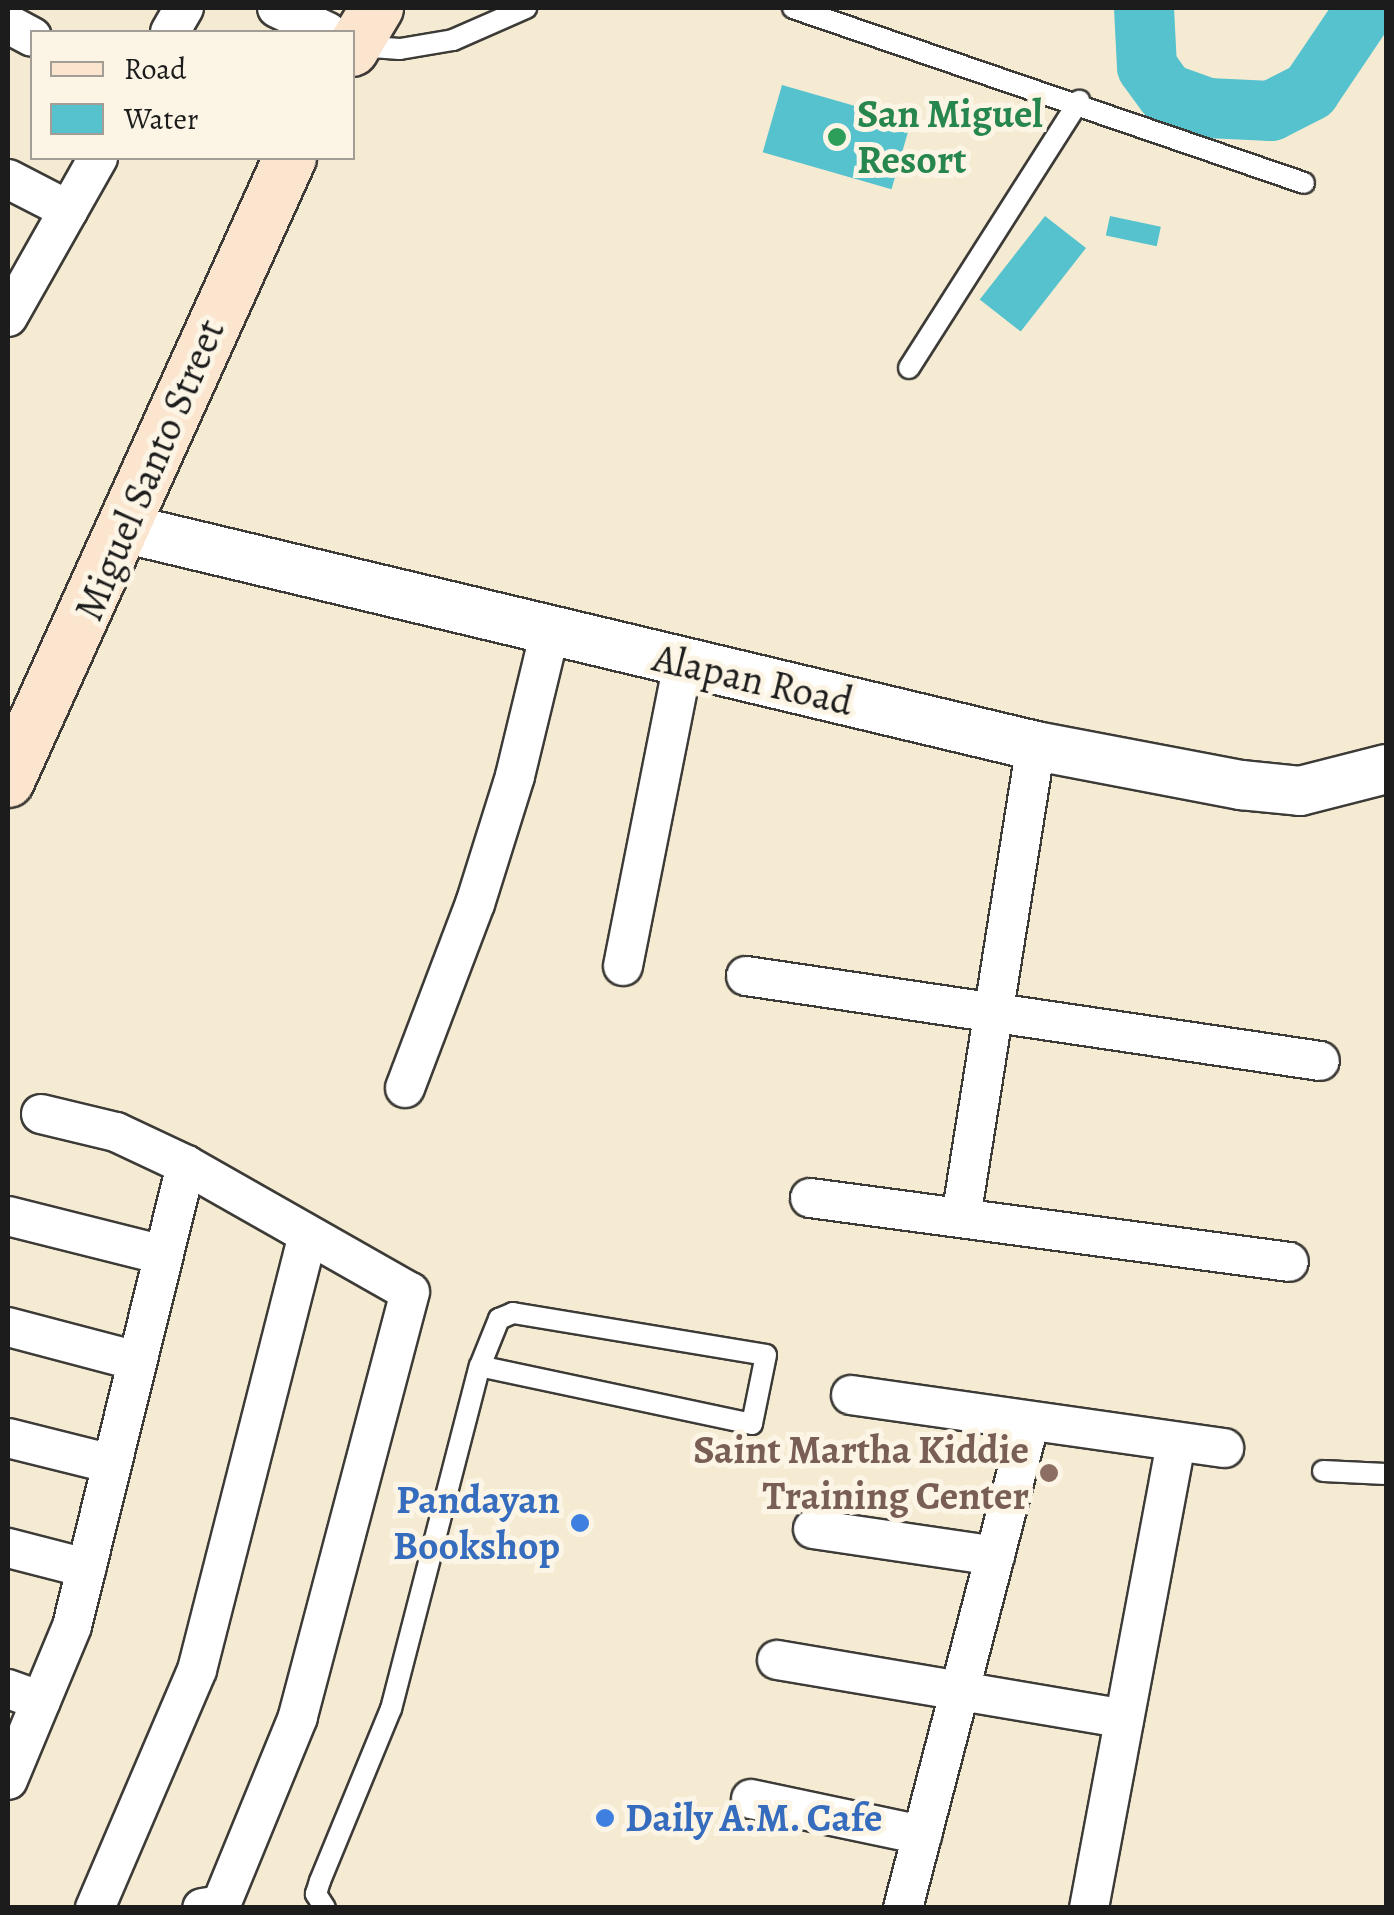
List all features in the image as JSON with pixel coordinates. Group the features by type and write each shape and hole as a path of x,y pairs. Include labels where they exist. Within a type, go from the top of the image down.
{"main road":[{"name":"Miguel Santo Street","path":"8,781 289,160"}],"street":[{"path":"171,30 184,8"},
{"path":"277,8 337,30"},
{"path":"8,24 30,36"},
{"path":"8,317 97,160"},
{"path":"8,179 68,210"},
{"name":"Alapan Road","path":"124,528 1036,746 1300,791 1386,770"},
{"path":"404,1088 475,904 515,776 550,631"},
{"path":"623,966 683,664"},
{"path":"961,1218 1036,746"},
{"path":"746,976 1320,1061"},
{"path":"41,1114 116,1132 186,1165 410,1292 298,1717 221,1904 202,1908"},
{"path":"8,1780 24,1695 72,1626 186,1165"},
{"path":"810,1198 1289,1262"},
{"path":"8,1216 163,1256"},
{"path":"95,1908 198,1670 307,1237"},
{"path":"8,1327 137,1361"},
{"path":"851,1395 1224,1448"},
{"path":"904,1908 1030,1421"},
{"path":"8,1438 112,1464"},
{"path":"1089,1908 1176,1442"},
{"path":"813,1529 996,1556"},
{"path":"8,1548 86,1568"},
{"path":"777,1660 959,1694 1124,1719"},
{"path":"751,1798 922,1835"}],"lane":[{"path":"355,37 400,49 452,40 526,8"},
{"path":"794,8 1078,101 1304,183"},
{"path":"909,368 1078,101"},
{"path":"325,1908 316,1894 390,1709 480,1366 490,1333 512,1314 766,1355 752,1424 480,1366"},
{"path":"1322,1471 1386,1474"}],"water":[{"name":"San Miguel Resort","path":"782,85 911,122 892,189 763,152"},
{"path":"1045,216 1086,248 1021,332 980,300"},
{"path":"1110,216 1161,227 1157,246 1106,236"}],"waterway":[{"path":"1144,8 1147,67 1166,93 1208,108 1271,111 1310,91 1366,8"}],"place":[{"name":"San Miguel Resort","path":"837,137"},
{"name":"Saint Martha Kiddie Training Center","path":"1049,1473"},
{"name":"Pandayan Bookshop","path":"580,1523"},
{"name":"Daily A.M. Cafe","path":"605,1818"}]}
